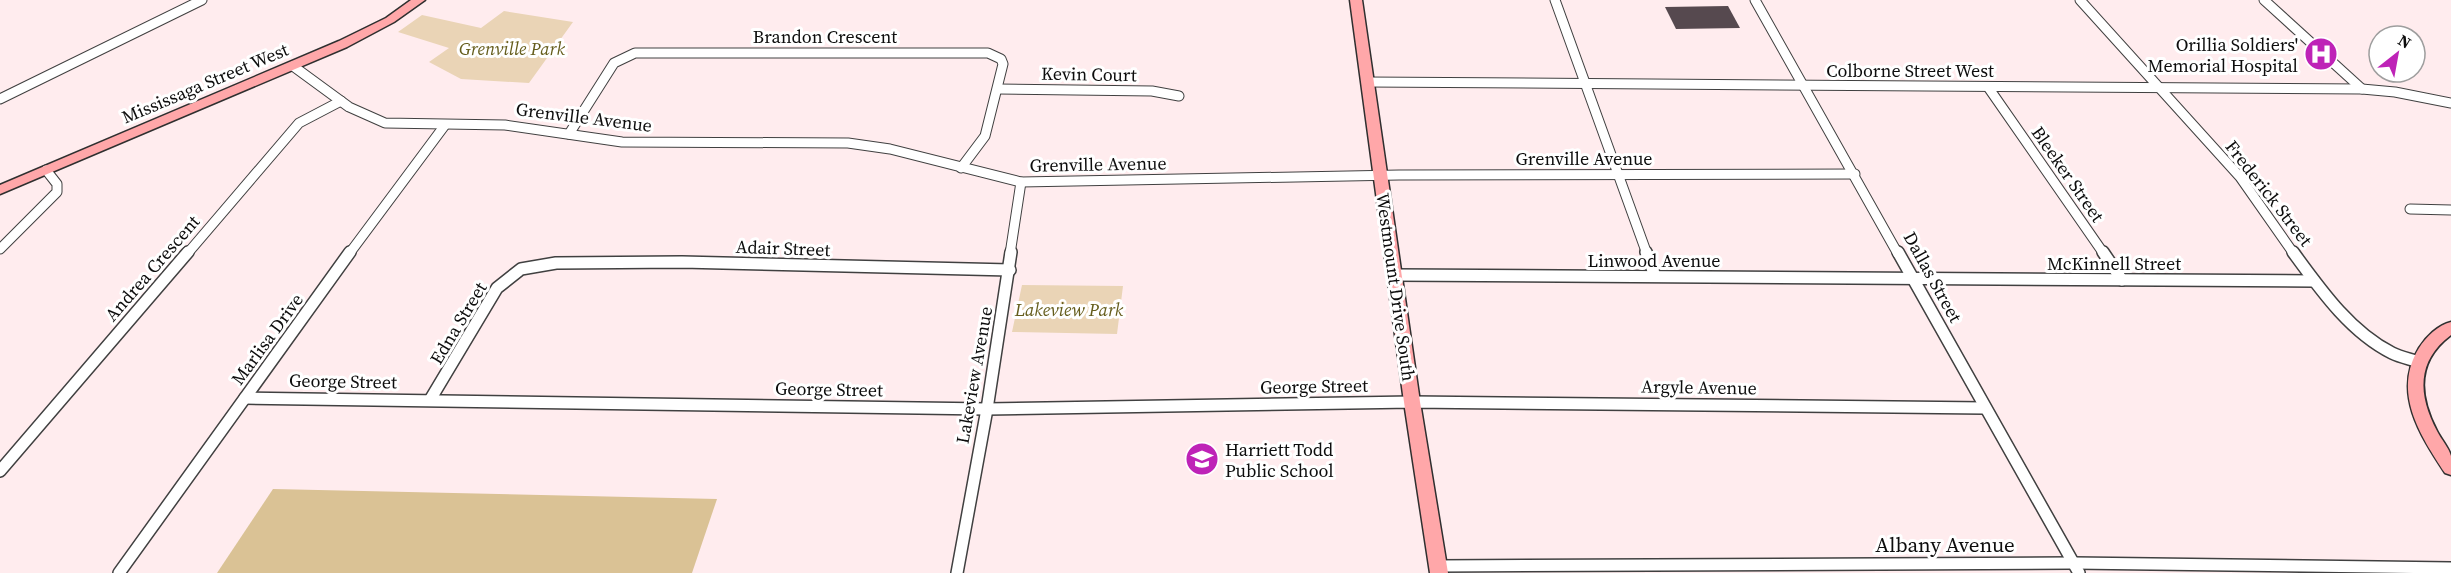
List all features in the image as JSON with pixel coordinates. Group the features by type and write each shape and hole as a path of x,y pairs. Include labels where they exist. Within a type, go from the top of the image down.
{"street":[{"path":"0,99 202,0"},
{"name":"Mississaga Street West","path":"0,190 343,44 396,16 419,0"},
{"path":"396,16 429,0"},
{"name":"Westmount Drive South","path":"1356,0 1412,402 1439,569"},
{"path":"1555,0 1583,83 1620,175 1655,276"},
{"name":"Dallas Street","path":"1755,0 1806,86 2076,568"},
{"name":"Frederick Street","path":"2080,0 2240,177 2314,281 2355,327 2392,353 2419,362"},
{"path":"2264,0 2362,89"},
{"name":"Brandon Crescent","path":"569,134 614,63 635,53 988,53 1001,59 1003,63 998,89 985,136 961,168"},
{"name":"Grenville Avenue","path":"292,66 341,101 378,122 505,125 644,142 848,143 890,149 1022,182 1381,176 1855,174"},
{"name":"Colborne Street West","path":"1367,82 2362,89 2395,92 2451,103"},
{"name":"Bleeker Street","path":"1988,87 2122,280"},
{"name":"Kevin Court","path":"998,89 1152,91 1179,96"},
{"name":"Andrea Crescent","path":"0,471 299,123 341,101"},
{"name":"Marlisa Drive","path":"118,573 387,200 445,125"},
{"path":"0,249 57,192 57,184 46,170"},
{"name":"Lakeview Avenue","path":"957,573 987,409 1022,182"},
{"path":"2410,209 2451,210"},
{"name":"Adair Street","path":"556,263 682,262 1010,270"},
{"name":"Edna Street","path":"430,400 497,288 521,269 556,263"},
{"name":"Linwood Avenue","path":"1395,275 1914,279"},
{"name":"McKinnell Street","path":"1914,279 2314,281"},
{"path":"2451,327 2430,344 2419,362 2414,385 2419,412 2451,468"},
{"name":"George Street","path":"245,398 987,409 1412,402"},
{"name":"Argyle Avenue","path":"1412,402 1986,408"},
{"name":"Albany Avenue","path":"1439,569 2451,568"}],"green space":[{"name":"Grenville Park","path":"504,11 573,22 529,83 461,79 429,62 449,48 398,32 422,15 481,28"},
{"name":"Lakeview Park","path":"1022,285 1123,286 1117,334 1012,332"}],"shaded area":[{"path":"273,489 717,499 692,573 217,573"}],"building":[{"path":"1728,6 1740,28 1676,29 1665,7"}],"place":[{"name":"Orillia Soldiers' Memorial Hospital","path":"2321,54"},
{"name":"Harriett Todd Public School","path":"1202,459"}]}
